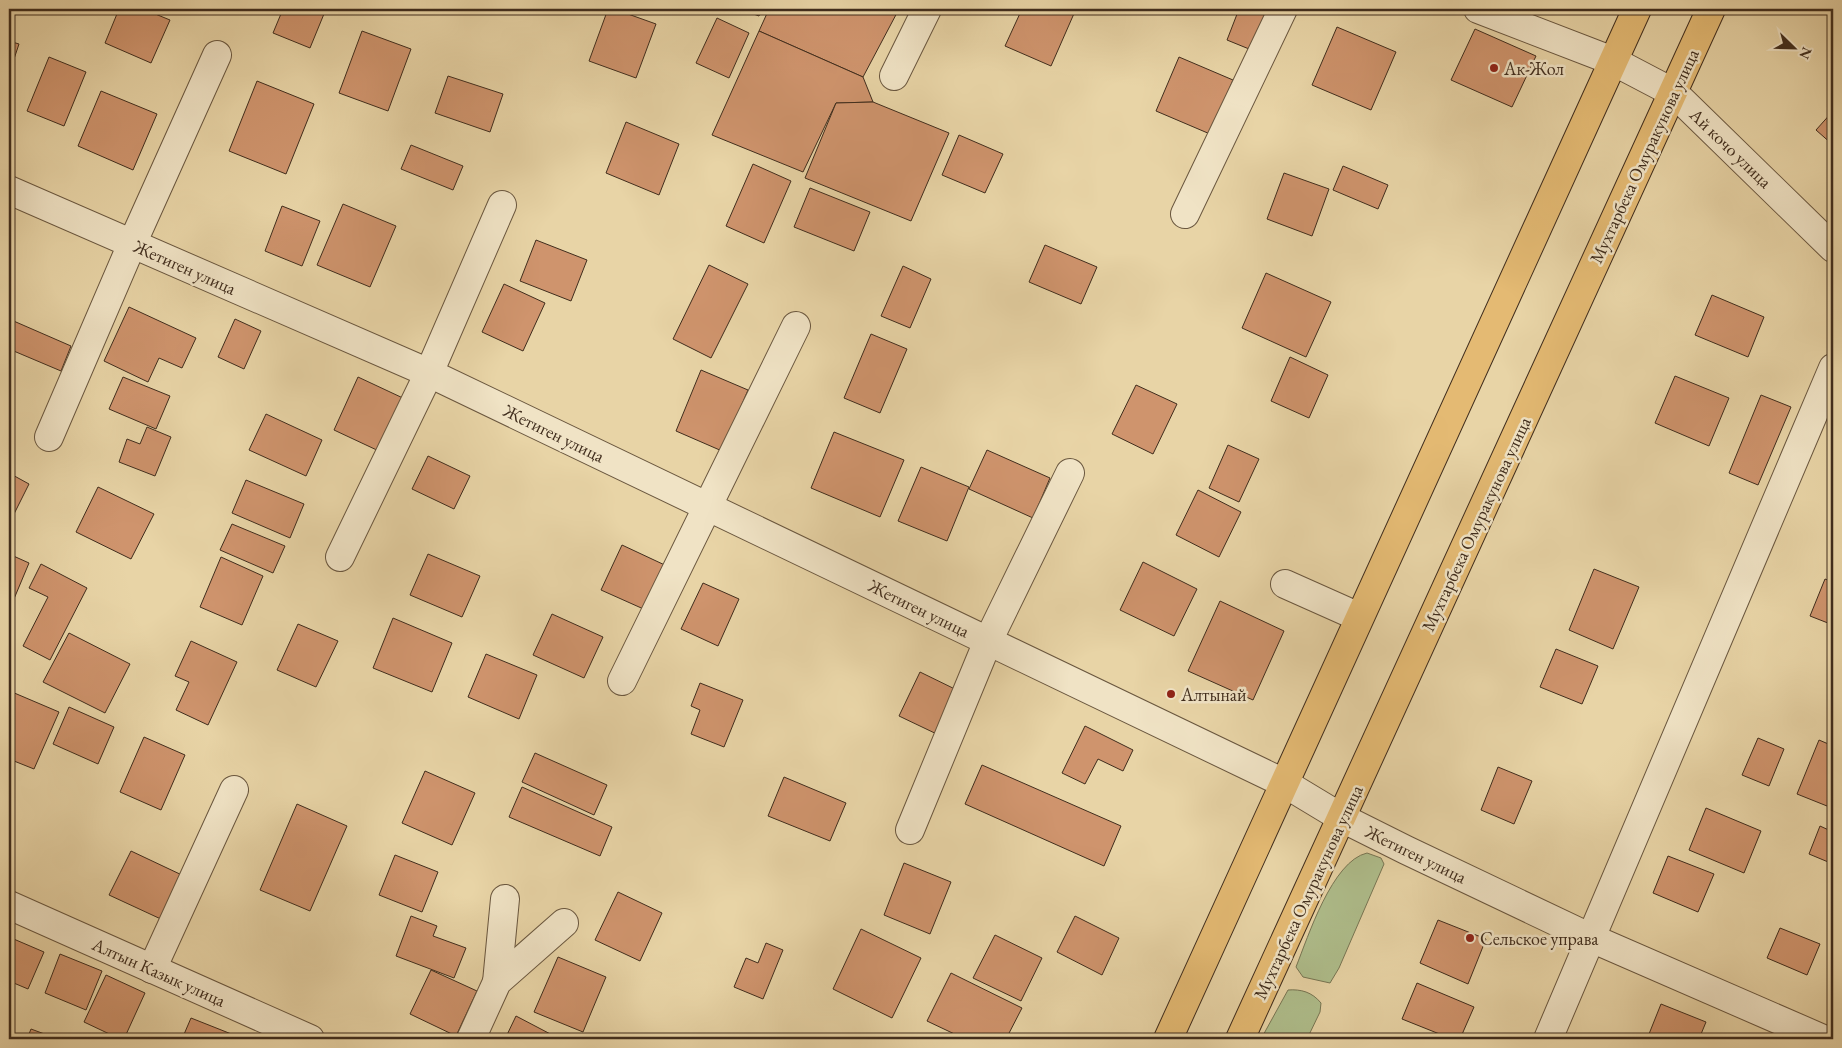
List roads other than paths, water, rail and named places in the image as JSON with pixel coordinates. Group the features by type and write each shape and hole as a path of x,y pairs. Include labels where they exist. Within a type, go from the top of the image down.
{"main road":[{"path":"1168,1039 1636,9"},
{"name":"Мухтарбека Омуракунова улица","path":"1240,1039 1711,9"}],"street":[{"path":"894,76 927,9"},
{"path":"1185,214 1283,9"},
{"name":"Ай кочо улица","path":"1478,9 1613,61 1674,93 1833,248"},
{"path":"49,437 132,244 217,55"},
{"name":"Жетиген улица","path":"9,190 429,373 1284,783 1342,818 1406,850 1591,938 1823,1039"},
{"path":"340,557 429,373 502,205"},
{"path":"622,681 796,326"},
{"path":"1548,1039 1833,368"},
{"path":"910,830 988,641 1070,473"},
{"path":"1285,584 1359,618"},
{"path":"152,969 234,790"},
{"path":"471,1039 497,982 505,899"},
{"name":"Алтын Казык улица","path":"9,905 310,1039"},
{"path":"497,982 564,923"}],"place":[{"name":"Ак-Жол","path":"1494,68"},
{"name":"Алтынай","path":"1171,694"},
{"name":"Сельское управа","path":"1470,938"}]}
